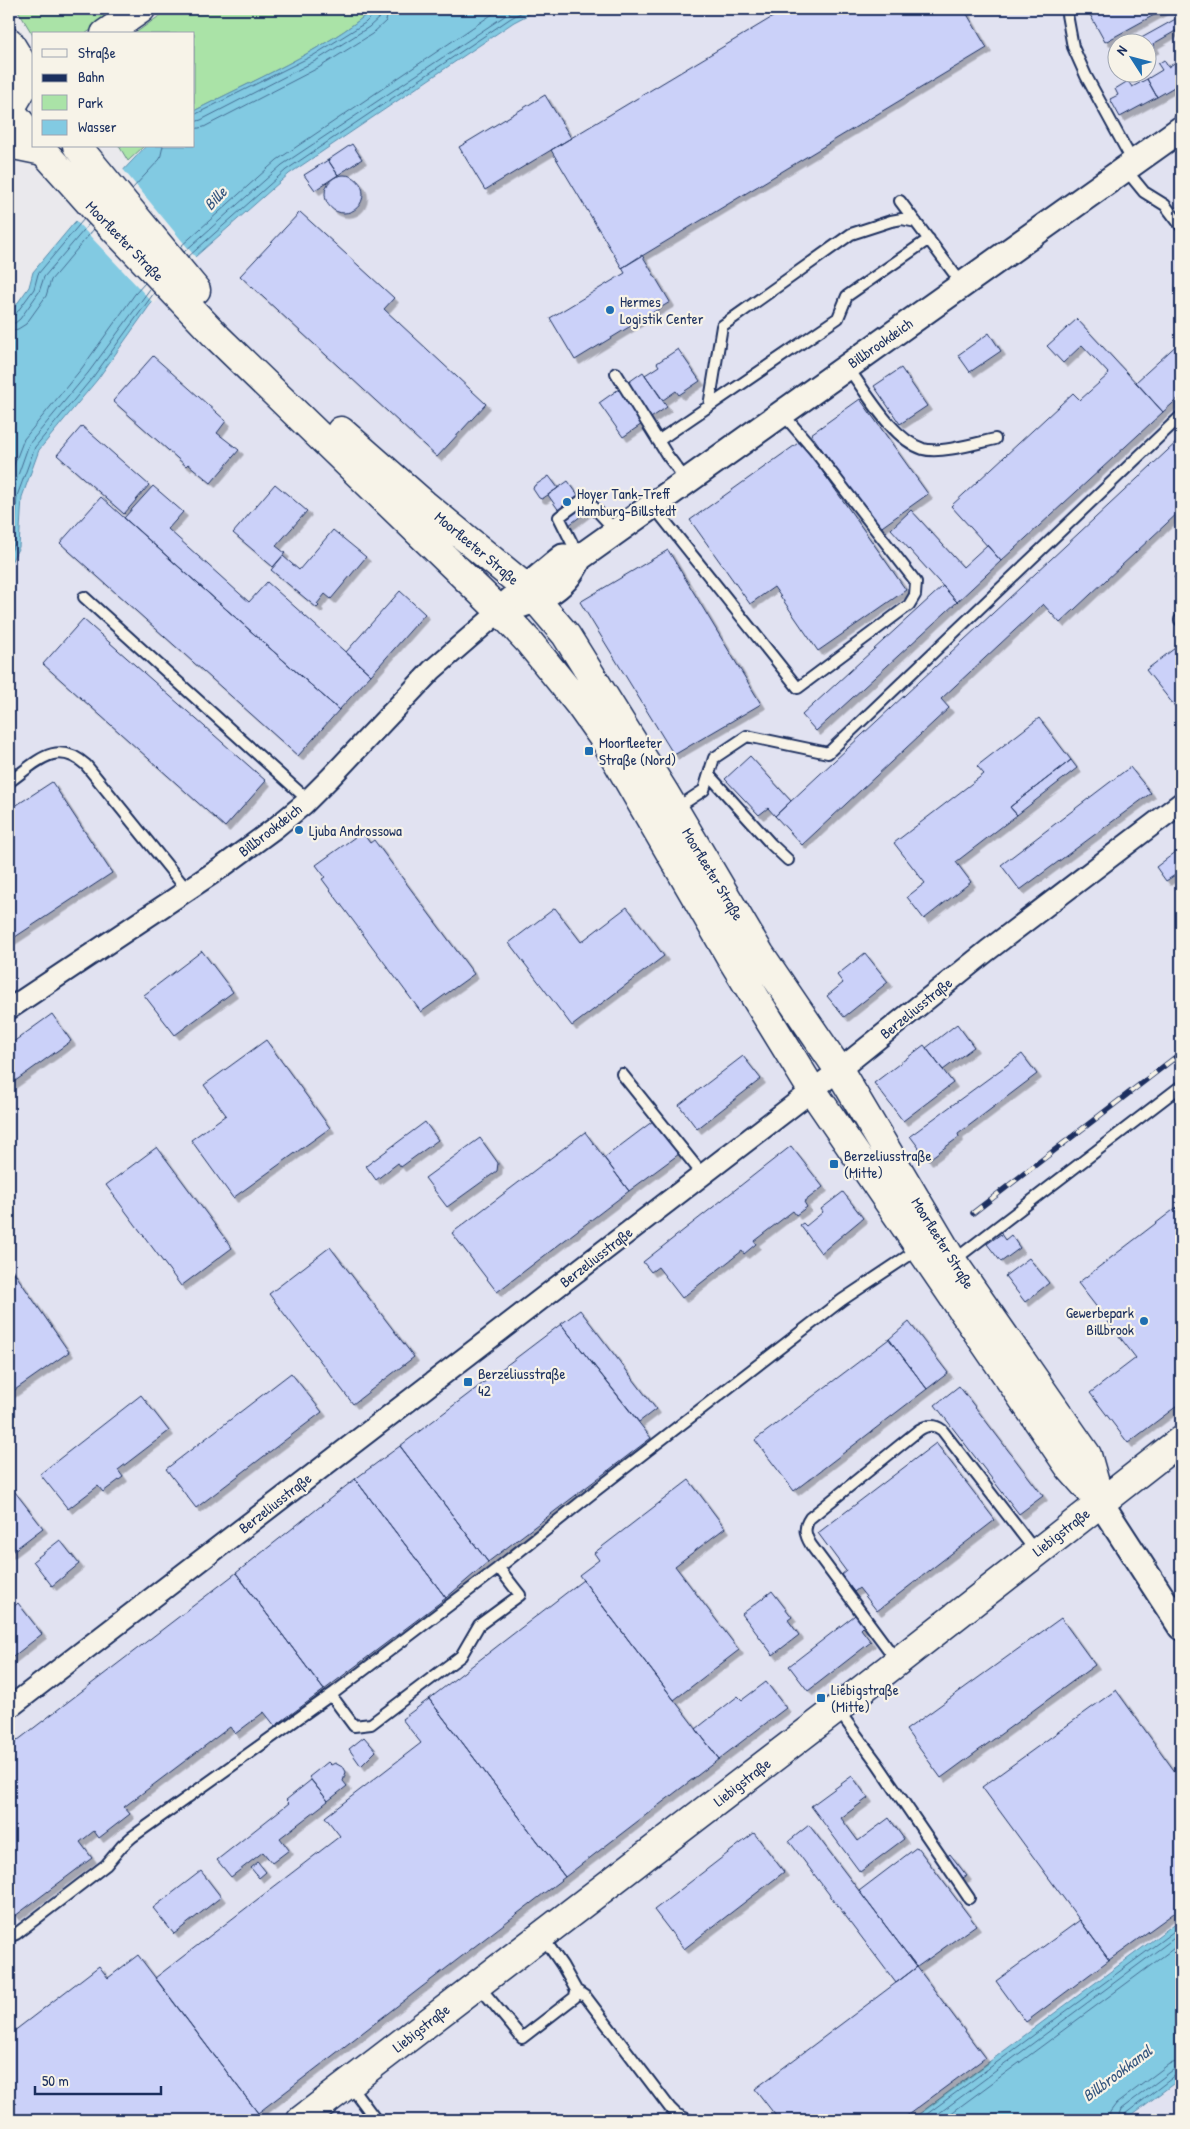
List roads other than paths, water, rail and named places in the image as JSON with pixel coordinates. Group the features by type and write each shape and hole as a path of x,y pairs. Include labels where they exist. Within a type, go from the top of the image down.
{"main road":[{"path":"108,32 141,9"},
{"path":"9,42 27,78 18,98 9,109 32,137"},
{"path":"9,144 43,151"},
{"name":"Moorfleeter Straße","path":"43,151 76,189 181,287"},
{"name":"Moorfleeter Straße","path":"84,155 181,287"},
{"path":"181,287 223,331"},
{"name":"Moorfleeter Straße","path":"223,331 360,450 531,594 566,636 674,810 760,954 839,1070 928,1242"},
{"name":"Moorfleeter Straße","path":"223,331 500,611 529,642 573,696 606,742 734,964 812,1090 1087,1456 1100,1502"},
{"name":"Liebigstraße","path":"301,2120 898,1662 1100,1502 1181,1442"}],"street":[{"name":"Billbrookdeich","path":"9,1009 187,890 275,828 308,800 426,675 500,611 531,594 563,557 579,558 1181,128"},
{"name":"Berzeliusstraße","path":"9,1708 839,1070 987,951 1181,803"},
{"name":"Moorfleeter Straße","path":"1100,1502 1181,1628"}],"lane":[{"path":"1066,9 1073,47 1129,166 1144,192 1165,205 1181,226"},
{"path":"900,201 962,285"},
{"path":"709,406 722,326 851,234 891,220 902,219 916,222"},
{"path":"658,441 838,318 847,296 929,239"},
{"path":"847,367 895,431 923,449 953,449 995,439"},
{"path":"616,373 658,441 687,481"},
{"path":"653,505 798,688 909,606 915,595 916,582 814,450 782,413"},
{"path":"674,810 704,790 714,758 747,736 828,753 1181,416"},
{"path":"579,558 559,517 585,498 616,532"},
{"path":"84,597 308,800"},
{"path":"9,782 50,755 66,752 76,756 86,765 187,890"},
{"path":"709,775 770,844 788,860"},
{"path":"622,1074 703,1175"},
{"path":"944,1267 1181,1086"},
{"path":"9,1937 16,1934 106,1865 132,1837 331,1695 499,1568 820,1317 928,1242"},
{"path":"898,1662 811,1545 805,1532 810,1518 904,1442 924,1427 937,1425 1036,1552"},
{"path":"331,1695 354,1726 371,1724 461,1656 479,1625 520,1594 499,1568"},
{"path":"837,1709 877,1763 969,1898"},
{"path":"541,1935 562,1965 576,1990 586,1997 670,2108 676,2114 690,2120"},
{"path":"477,1985 522,2038 575,1997 576,1990"},
{"path":"349,2083 376,2120"}],"water":[{"name":"Bille","path":"373,9 539,9 514,22 289,174 195,257 150,305 97,380 39,450 22,497 19,547 9,566 9,315 29,287 33,272 74,223 144,148 195,148 195,111 310,52 354,24"},
{"name":"Billbrookkanal","path":"1181,1919 1181,2078 1125,2120 911,2120"}],"railway":[{"path":"973,1213 1181,1053"}],"place":[{"name":"Hermes Logistik Center","path":"610,310"},
{"name":"Hoyer Tank-Treff Hamburg-Billstedt","path":"567,502"},
{"name":"Moorfleeter Straße (Nord)","path":"589,751"},
{"name":"Ljuba Androssowa","path":"299,830"},
{"name":"Berzeliusstraße (Mitte)","path":"834,1164"},
{"name":"Gewerbepark Billbrook","path":"1144,1321"},
{"name":"Berzeliusstraße 42","path":"468,1382"},
{"name":"Liebigstraße (Mitte)","path":"821,1698"}]}
